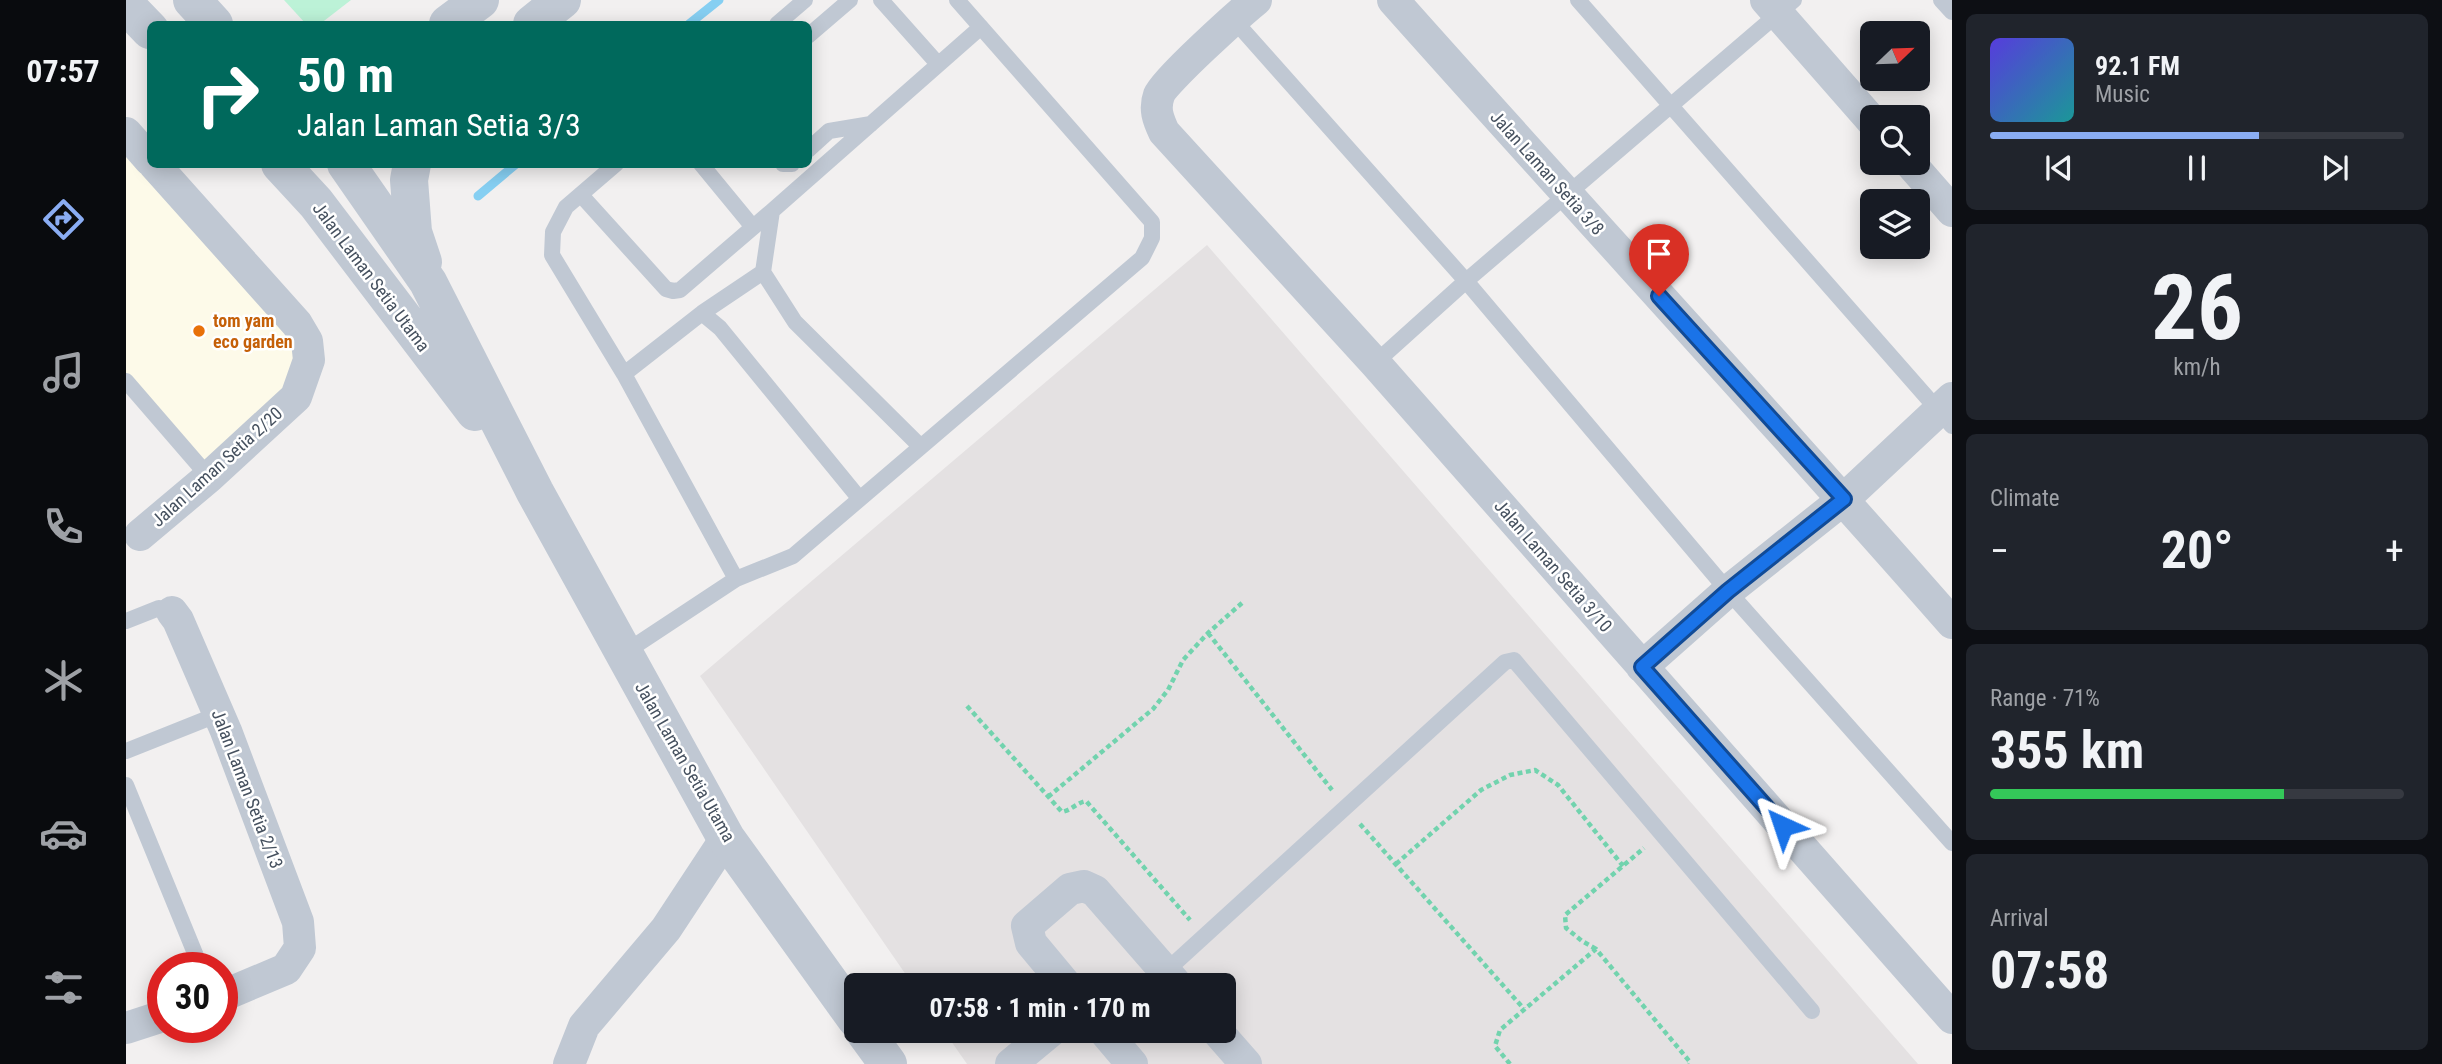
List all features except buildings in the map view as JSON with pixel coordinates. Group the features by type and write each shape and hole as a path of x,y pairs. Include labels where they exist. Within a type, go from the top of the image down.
{"street":[{"path":"192,0 211,21"},
{"path":"452,21 480,0"},
{"path":"536,21 562,0"},
{"name":"Jalan Laman Setia 3/8","path":"1393,0 1566,195 1844,499 1952,623"},
{"path":"126,5 147,27"},
{"path":"1780,5 1860,106"},
{"name":"Jalan Laman Setia 3/10","path":"1245,10 1160,93 1156,114 1164,132 1374,363 1952,1018"},
{"path":"126,133 147,157"},
{"name":"Jalan Laman Setia 2/20","path":"140,535 209,477 296,397 309,360 307,341 297,324 159,168"},
{"name":"Jalan Laman Setia Utama","path":"285,168 316,203 535,492"},
{"path":"316,203 352,168"},
{"name":"Jalan Laman Setia Utama","path":"354,168 428,282 535,492 726,838 844,1002"},
{"path":"411,168 409,183 413,232 428,282"},
{"path":"1920,175 1952,211"},
{"path":"1642,667 1728,591 1844,499 1947,412"},
{"name":"Jalan Laman Setia 2/13","path":"172,612 178,620 219,714 298,922 300,948 286,969 238,989"},
{"path":"569,1064 584,1026 666,929 726,838"},
{"path":"1056,973 1031,943 1027,926 1070,889 1084,886 1095,891 1166,973"},
{"path":"126,1028 147,1021"},
{"path":"873,1043 888,1064"},
{"path":"1011,1064 1036,1043"},
{"path":"1228,1043 1246,1064"}],"lane":[{"path":"780,21 805,0"},
{"path":"812,32 850,0"},
{"path":"881,0 938,64"},
{"path":"623,654 736,579 793,556 1142,258 1152,238 1152,222 957,0"},
{"path":"1578,0 1671,107 1947,412"},
{"path":"1941,0 1952,12"},
{"path":"1374,363 1671,107 1780,5"},
{"path":"1245,10 1466,281 1728,591 1952,843"},
{"path":"580,195 666,289 680,290 981,27"},
{"path":"812,146 829,131 871,124"},
{"path":"611,168 566,207 553,232 552,254 624,374 736,579"},
{"path":"704,168 752,226"},
{"path":"772,211 763,272 795,322 920,446"},
{"path":"624,374 702,313 763,272"},
{"path":"702,313 720,328 859,499"},
{"path":"126,381 209,477"},
{"path":"126,621 159,608 172,612"},
{"path":"1176,973 1204,936 1505,662 1514,660 1812,1011"},
{"path":"126,751 219,714"},
{"path":"126,785 194,952"}],"path":[{"path":"1048,797 1153,709 1168,690 1183,660 1242,603"},
{"path":"967,706 1062,812 1078,802 1087,801 1204,936"},
{"path":"1396,864 1481,790 1510,775 1535,770 1558,785 1623,866"},
{"path":"1662,832 1565,915 1566,928 1596,949 1689,1064"},
{"path":"1510,1064 1495,1046 1500,1030 1596,949"}],"shaded area":[{"path":"126,116 147,140 147,168 171,168 319,340 215,487 126,388"},
{"path":"1207,245 1918,1064 967,1064 952,1043 1236,1043 1236,973 905,973 700,676"}],"green space":[{"path":"284,0 351,0 324,21 303,21"}],"waterway":[{"path":"693,21 719,0"},
{"path":"478,196 511,168"}],"place":[{"name":"tom yam eco garden","path":"199,331"}],"route":[{"path":"1659,296 1844,499 1728,591 1642,667 1783,826"}]}
